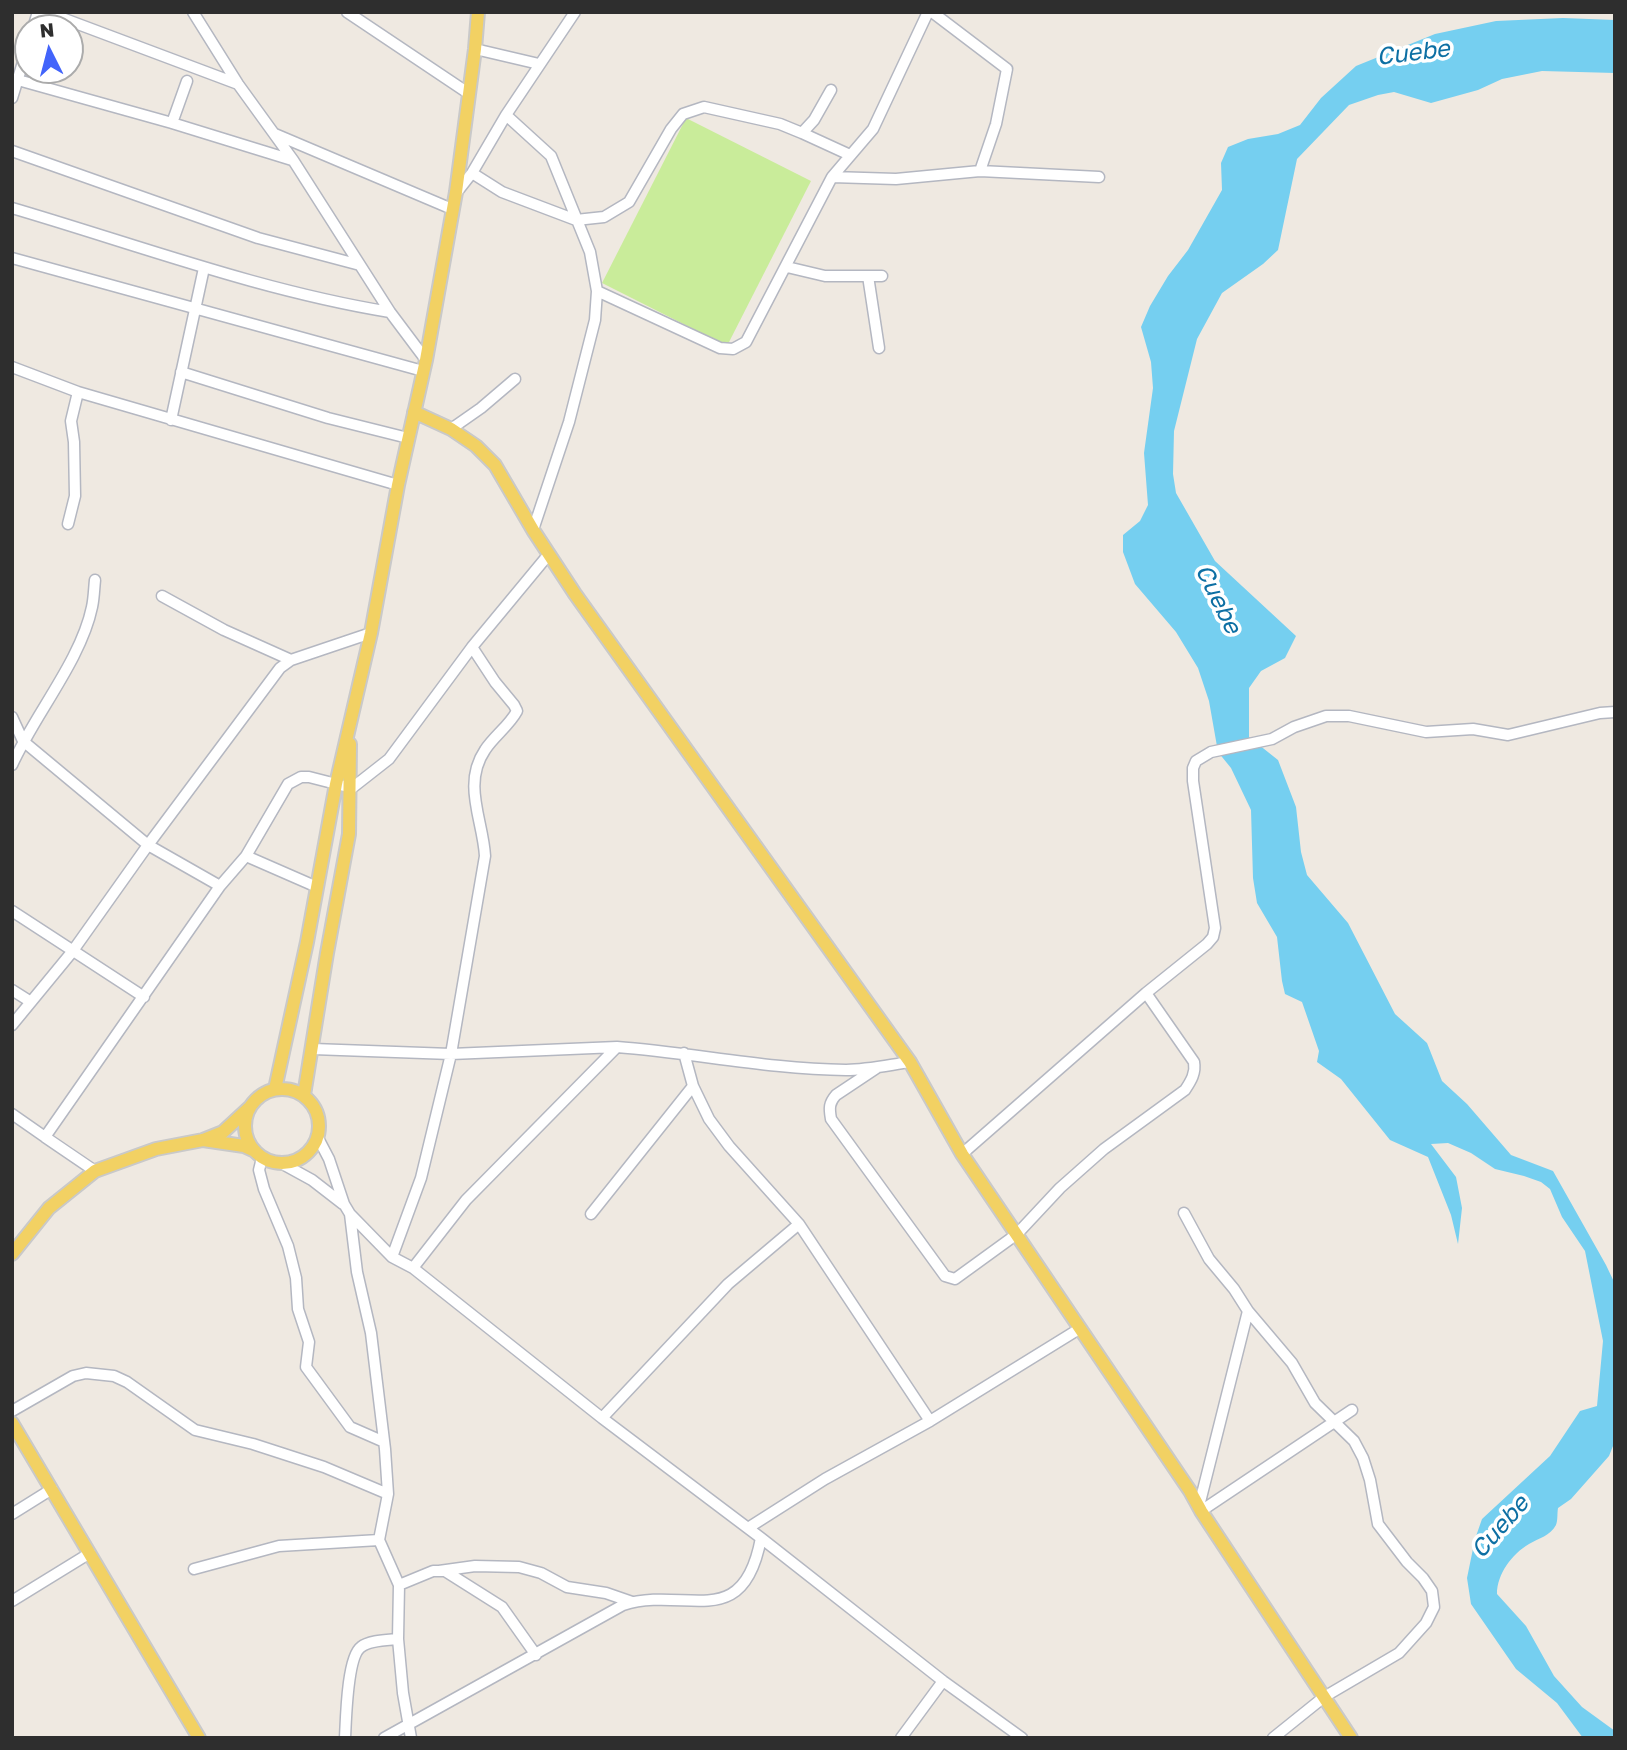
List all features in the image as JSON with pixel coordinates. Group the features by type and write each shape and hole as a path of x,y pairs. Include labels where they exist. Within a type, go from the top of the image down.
{"main road":[{"path":"275,1089 336,784 371,633 398,485 424,365 456,192 478,12"},
{"path":"414,412 451,429 477,446 495,465 549,554 910,1062 962,1154 1351,1738"},
{"path":"304,1096 349,834 352,789 350,726"},
{"path":"13,1250 49,1208 95,1171 156,1149 203,1140 223,1132 264,1093 275,1089 296,1091 304,1096 318,1114 318,1138 304,1156 293,1161 281,1163 258,1155 244,1146 203,1140"},
{"path":"248,1108 244,1123 247,1138 258,1155"},
{"path":"12,1423 199,1738"}],"street":[{"path":"46,12 239,84"},
{"path":"193,12 239,84 293,160 424,365"},
{"path":"347,12 468,93"},
{"path":"456,192 575,12"},
{"path":"597,291 720,348 733,349 746,342 832,177 873,129 930,12 1007,69 996,124 980,171"},
{"path":"475,49 539,64"},
{"path":"172,123 187,81"},
{"path":"32,84 293,160"},
{"path":"802,133 814,120 831,90"},
{"path":"471,173 502,192 576,220 604,217 629,202 671,129 683,114 704,107 780,124 850,155"},
{"path":"506,114 551,156 590,251 597,291 595,320 569,422 533,530"},
{"path":"275,134 452,209"},
{"path":"12,151 258,238 360,265"},
{"path":"832,177 896,179 980,171 1098,177"},
{"path":"12,208 204,268 342,304 390,312"},
{"path":"12,258 195,308 424,365"},
{"path":"787,267 825,276 882,276"},
{"path":"171,420 204,268"},
{"path":"868,276 878,348"},
{"path":"12,367 78,392 398,485"},
{"path":"181,373 328,418 408,438"},
{"path":"451,429 515,379"},
{"path":"68,524 75,496 71,421 78,392"},
{"path":"45,1137 220,886 246,856 288,784 301,777 309,777 352,789 389,759 472,647 549,554"},
{"path":"12,765 76,650 92,606 94,580"},
{"path":"162,596 224,630 291,660"},
{"path":"12,1025 72,952 148,845 281,668 291,660 371,633"},
{"path":"392,1257 421,1178 451,1054 485,856 484,840 478,825 475,766 486,748 517,711 472,647"},
{"path":"962,1154 1146,993 1207,944 1213,936 1215,928 1193,781 1196,761 1211,752 1272,739 1294,727 1326,716 1349,716 1426,732 1473,729 1508,735 1600,713 1615,712"},
{"path":"12,717 23,741 148,845 220,886"},
{"path":"246,856 317,887"},
{"path":"12,911 144,997"},
{"path":"12,990 31,1002"},
{"path":"878,1067 836,1095 829,1109 831,1119 945,1276 956,1279 1017,1234 1060,1188 1104,1149 1185,1090 1195,1070 1194,1062 1146,993"},
{"path":"313,1049 451,1054 617,1047 684,1053 755,1065 849,1070 910,1062"},
{"path":"413,1268 466,1200 617,1047"},
{"path":"684,1053 693,1086 709,1119 729,1146 799,1224 930,1421"},
{"path":"591,1214 693,1086"},
{"path":"12,1114 95,1171"},
{"path":"318,1138 350,1214 392,1257 413,1268 602,1418 943,1681 1022,1738"},
{"path":"258,1155 264,1189 288,1246 296,1278 298,1309 309,1342 306,1367 350,1427 382,1441"},
{"path":"281,1163 312,1180 344,1204"},
{"path":"1184,1213 1209,1259 1292,1363 1315,1403 1354,1441 1370,1480 1378,1524 1432,1591 1434,1607 1426,1623 1399,1653 1324,1697 1273,1738"},
{"path":"350,1214 357,1272 371,1333 385,1449 388,1494 379,1539 399,1585 398,1639 411,1738"},
{"path":"602,1418 728,1284 799,1224"},
{"path":"1200,1508 1248,1311"},
{"path":"748,1528 825,1479 930,1421 1079,1329"},
{"path":"12,1411 73,1376 86,1373 114,1376 127,1382 195,1430 253,1444 324,1466 388,1494"},
{"path":"1200,1508 1352,1410"},
{"path":"12,1514 51,1489"},
{"path":"384,1738 623,1605 632,1602 723,1599 736,1591 752,1572 761,1538"},
{"path":"194,1569 279,1546 379,1539"},
{"path":"12,1601 90,1553"},
{"path":"399,1585 439,1571 475,1566 519,1567 541,1573 567,1587 632,1602"},
{"path":"439,1571 445,1571 502,1607 536,1655"},
{"path":"345,1738 347,1703 356,1653 364,1645 398,1639"},
{"path":"901,1738 943,1681"}],"green space":[{"path":"686,118 811,181 727,346 602,283"}],"water":[{"name":"Cuebe","path":"1563,18 1615,20 1615,73 1542,71 1502,79 1478,90 1431,103 1394,92 1378,95 1349,105 1297,159 1278,250 1222,293 1197,339 1174,431 1173,474 1176,493 1215,561 1296,636 1285,658 1261,671 1249,688 1249,737 1278,760 1296,807 1301,852 1307,875 1348,923 1395,1014 1427,1043 1442,1081 1467,1104 1511,1155 1553,1171 1615,1284 1615,1441 1609,1456 1571,1499 1558,1508 1554,1529 1523,1548 1511,1559 1500,1579 1497,1594 1526,1626 1554,1676 1582,1707 1615,1731 1615,1738 1583,1738 1557,1703 1516,1669 1471,1604 1467,1578 1482,1519 1550,1456 1580,1411 1597,1406 1603,1341 1585,1251 1562,1217 1550,1189 1541,1182 1495,1169 1471,1153 1448,1143 1431,1144 1456,1177 1462,1208 1458,1244 1451,1215 1428,1157 1390,1140 1341,1079 1317,1062 1319,1051 1302,1002 1285,994 1277,937 1257,903 1253,878 1251,810 1231,768 1218,752 1209,701 1198,668 1176,632 1135,584 1123,552 1123,535 1140,521 1148,505 1144,453 1153,388 1151,362 1141,327 1150,306 1188,250 1222,190 1221,163 1228,147 1248,139 1278,134 1300,125 1321,98 1356,66 1435,34 1496,21"}]}
